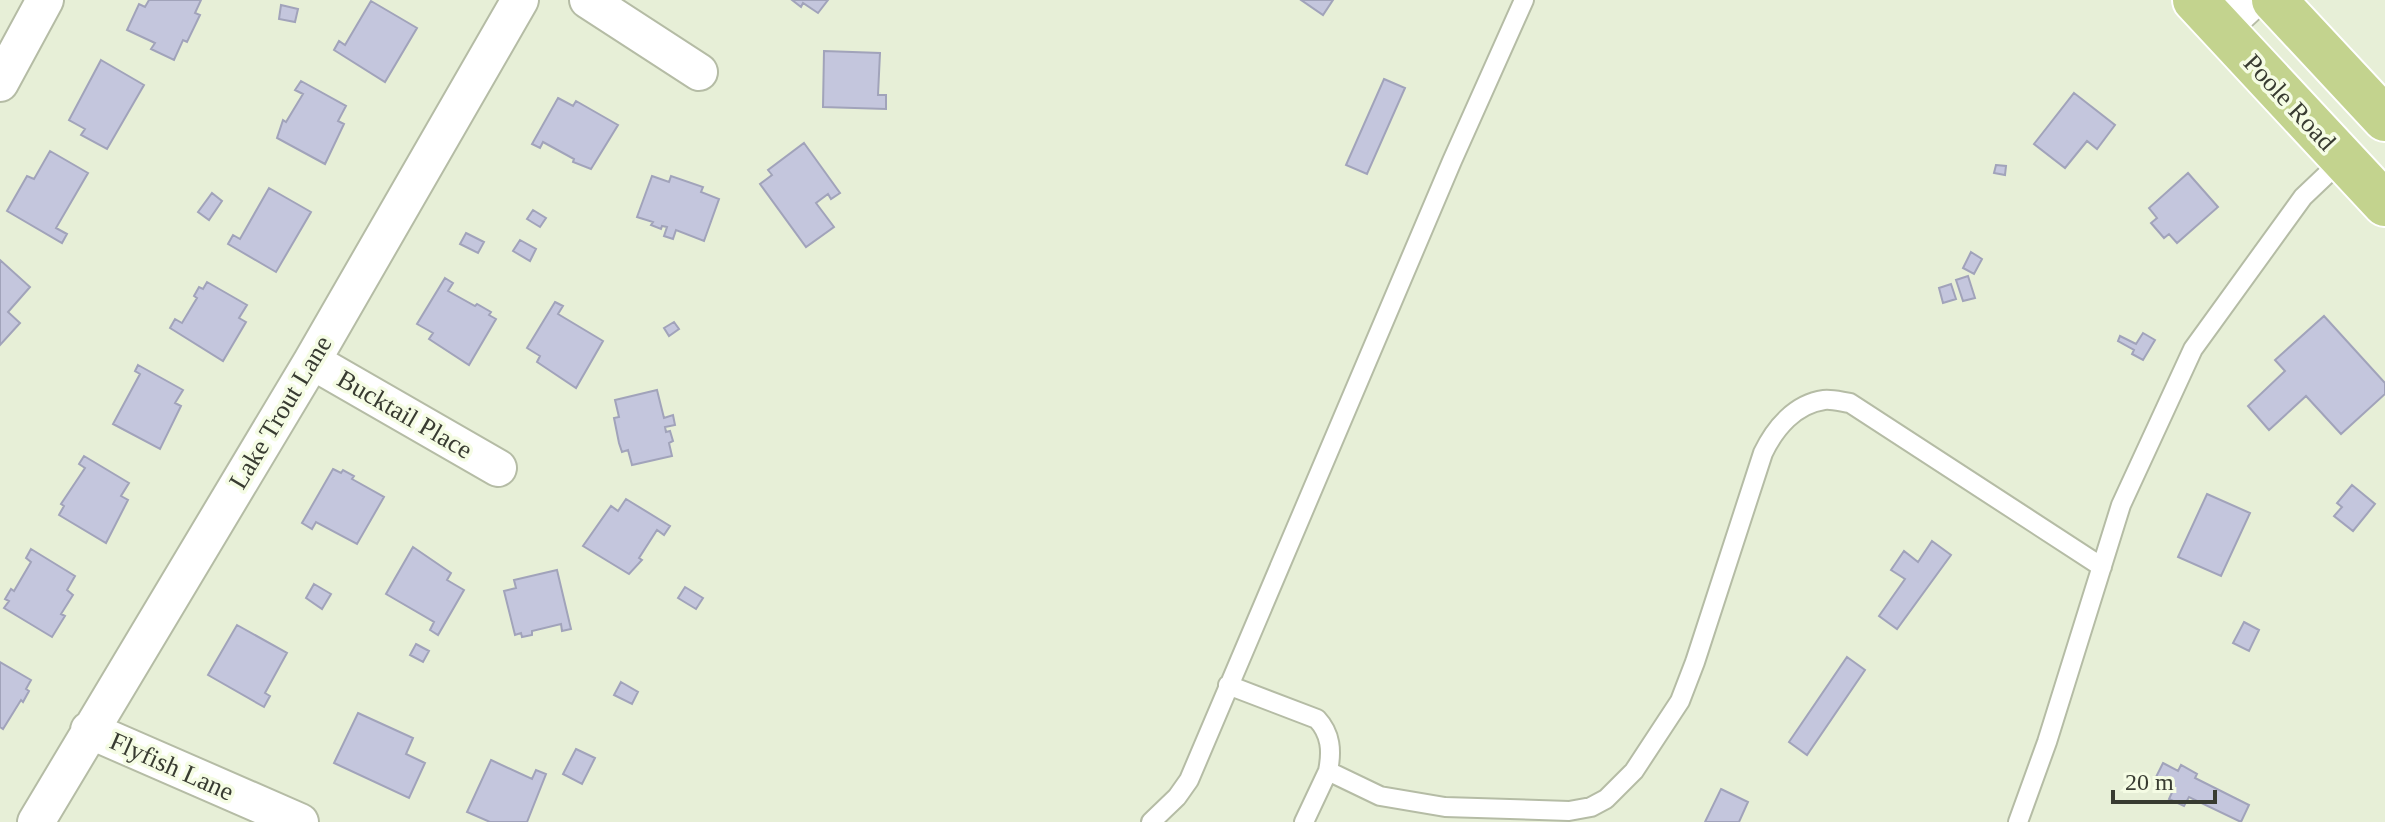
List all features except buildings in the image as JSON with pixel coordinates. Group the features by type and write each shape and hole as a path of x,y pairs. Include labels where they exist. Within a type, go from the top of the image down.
{"main road":[{"path":"2274,0 2385,119"},
{"name":"Poole Road","path":"2222,10 2343,159 2385,204"}],"street":[{"path":"0,83 45,0"},
{"name":"Lake Trout Lane","path":"36,822 312,361 520,0"},
{"path":"588,0 699,72"},
{"name":"Bucktail Place","path":"312,361 498,468"},
{"name":"Flyfish Lane","path":"89,730 300,822"}],"lane":[{"path":"1151,822 1177,797 1189,780 1396,299 1452,161 1524,0"},
{"path":"2018,822 2047,742 2121,505 2193,349 2303,197 2343,159"},
{"path":"1328,771 1380,796 1445,807 1560,812 1591,807 1606,799 1634,771 1680,701 1763,453 1773,433 1803,407 1825,399 1850,403 2102,567"},
{"path":"1228,685 1317,719 1327,730 1328,771 1304,822"}]}
